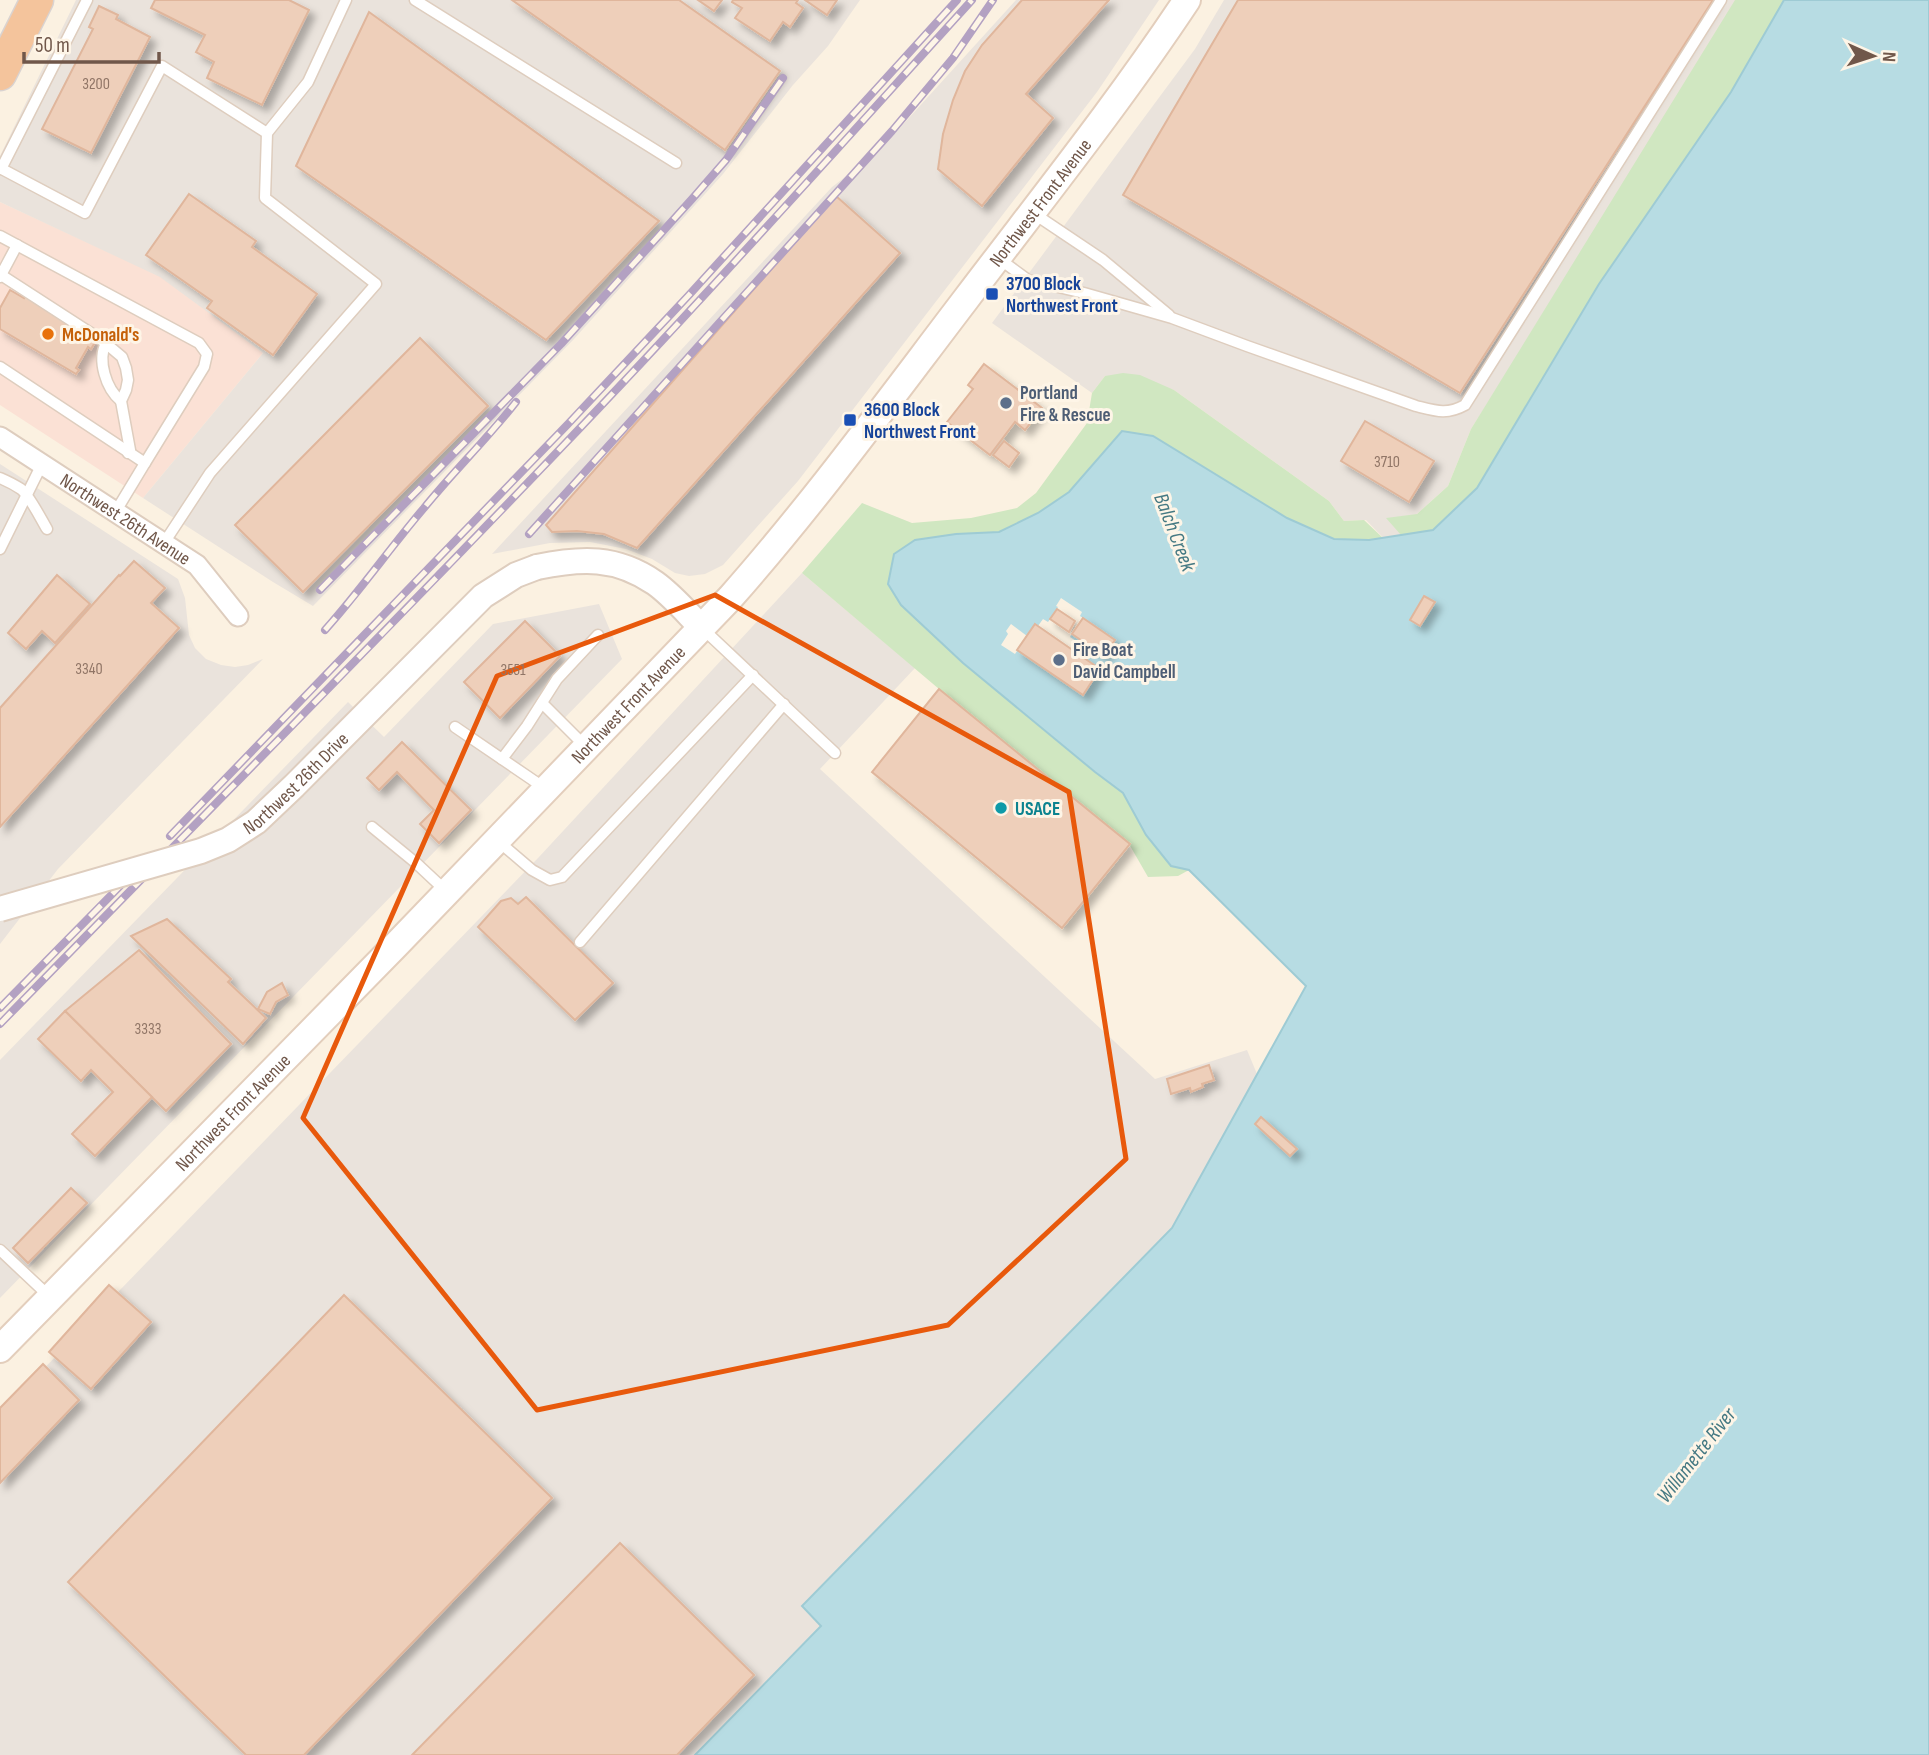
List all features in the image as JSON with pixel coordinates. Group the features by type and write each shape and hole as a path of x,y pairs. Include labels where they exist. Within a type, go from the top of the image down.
{"highway":[{"path":"0,74 37,0"}],"main road":[{"name":"Northwest Front Avenue","path":"0,1349 497,841 702,628 773,549 844,460 1130,83 1186,0"}],"street":[{"name":"Northwest 26th Avenue","path":"0,437 197,565 238,616"},
{"name":"Northwest 26th Drive","path":"0,909 201,851 228,840 256,822 483,596 516,575 537,567 565,562 597,561 616,564 657,584 702,628"}],"lane":[{"path":"87,0 0,168 85,213 162,66 267,132"},
{"path":"164,543 210,472 376,284 265,198 267,132 308,82 346,0"},
{"path":"415,0 676,163"},
{"path":"997,257 1028,280 1172,318 1416,406 1440,412 1454,411 1465,405 1721,0"},
{"path":"1032,212 1103,260 1172,318"},
{"path":"0,236 199,343 207,354 204,367 116,511"},
{"path":"18,245 1,276 106,343 122,357 128,380 121,401 130,450 128,453"},
{"path":"106,343 103,354 105,374 110,389 121,401"},
{"path":"0,367 145,463"},
{"path":"0,549 42,464"},
{"path":"0,478 28,495 31,505 47,529"},
{"path":"702,628 835,753"},
{"path":"502,759 527,726 557,678 598,635"},
{"path":"497,841 532,870 550,880 562,877 753,675"},
{"path":"542,703 586,748"},
{"path":"580,942 784,704"},
{"path":"455,727 547,789"},
{"path":"372,827 447,892"},
{"path":"0,1250 51,1297"}],"highlighted area":[{"path":"715,595 1069,792 1126,1159 948,1325 537,1410 303,1118 497,676"}],"shaded area":[{"path":"76,0 860,0 828,46 793,85 723,174 574,339 313,606 143,498 263,353 160,277 0,202 0,156"},
{"path":"1016,0 1159,0 1097,92 798,481 723,565 705,574 689,576 675,573 652,559 626,549 590,542 550,543 492,554 832,187 878,152"},
{"path":"1224,0 1744,0 1471,429 1448,486 1417,514 1440,573 1430,586 1366,520 1344,521 1329,501 1174,390 1105,376 1092,393 992,323 1195,49"},
{"path":"0,202 160,276 263,353 143,498 0,405"},
{"path":"0,464 178,579 185,598 189,635 195,648 206,659 235,667 263,659 58,869 0,944"},
{"path":"802,573 915,668 820,769 1155,1079 1247,1050 1257,1074 1306,986 1189,870 1459,1053 779,1755 0,1755 0,1414 539,857"},
{"path":"599,604 622,659 0,1298 0,1060 348,702 384,737 493,624"}],"green space":[{"path":"1735,0 1839,0 1521,514 1059,705 1189,870 1178,876 1148,877 1129,844 802,573 862,503 912,523 971,518 1017,508 1036,493 1087,423 1092,393 1105,376 1123,373 1140,375 1174,390 1329,501 1344,521 1364,520 1383,538 1401,535 1386,518 1417,514 1448,486 1471,429"}],"water":[{"path":"1784,0 1929,0 1929,1755 695,1755 821,1626 802,1606 1172,1228 1306,986 1189,870 1171,866 1146,835 1123,793 963,663 901,605 888,584 894,554 915,540 999,532 1038,513 1069,492 1122,431 1153,436 1287,518 1334,539 1369,540 1433,530 1477,488 1599,284 1731,92"}],"pier":[{"path":"1061,598 1082,612 1080,616 1083,618 1070,637 1076,641 1071,649 1038,626 1043,619 1048,622"},
{"path":"1011,624 1027,636 1015,654 1001,645"}],"building":[{"path":"155,0 289,0 309,10 262,105 207,78 214,62 196,52 205,35 151,8"},
{"path":"512,0 679,0 780,71 725,150"},
{"path":"698,0 722,0 714,11"},
{"path":"798,0 796,3 803,8 790,27 783,22 770,41 735,18 742,8 732,2"},
{"path":"805,0 837,0 827,15"},
{"path":"1022,0 1109,0 1026,94 1053,118 982,206 938,169 943,134 965,71 982,45"},
{"path":"1238,0 1713,0 1460,393 1123,195"},
{"path":"99,6 118,15 116,19 150,37 91,153 42,129 93,29 89,27"},
{"path":"369,12 659,221 546,340 296,166"},
{"path":"189,194 256,241 252,247 317,294 273,355 207,308 212,301 146,255"},
{"path":"836,196 900,253 637,548 604,534 552,532 546,525"},
{"name":"McDonald's","path":"10,290 24,298 25,296 97,339 91,349 88,347 76,368 79,370 76,374 0,329 0,308"},
{"path":"420,338 488,406 303,592 235,525"},
{"path":"984,364 1042,408 1025,430 1015,422 990,455 947,422 973,389 968,385"},
{"path":"1365,421 1434,461 1409,502 1341,461"},
{"path":"1004,441 1019,453 1009,467 993,455"},
{"path":"134,561 165,588 151,603 179,628 0,827 0,708"},
{"path":"57,575 90,604 55,643 42,631 26,649 8,633"},
{"path":"1424,596 1435,602 1420,626 1410,620"},
{"path":"1057,609 1075,621 1069,632 1050,619"},
{"path":"1083,618 1115,640 1104,656 1072,634"},
{"path":"525,621 560,656 500,718 464,682"},
{"name":"Fire Boat David Campbell","path":"1035,624 1100,669 1083,695 1017,650"},
{"name":"USACE","path":"939,689 1130,844 1062,928 872,772"},
{"path":"402,742 471,810 439,843 420,824 434,810 397,772 379,790 367,778"},
{"path":"526,897 613,983 575,1020 478,927 501,901 511,898 518,904"},
{"path":"167,919 231,979 228,982 266,1018 243,1044 131,936"},
{"path":"139,950 231,1044 166,1111 65,1011"},
{"path":"282,983 288,995 276,1002 270,1014 258,1009 267,992"},
{"path":"65,1011 152,1097 95,1156 72,1134 113,1092 91,1070 81,1081 38,1039"},
{"path":"1209,1065 1214,1080 1191,1092 1190,1088 1171,1094 1167,1079"},
{"path":"1261,1117 1297,1149 1290,1156 1255,1124"},
{"path":"71,1188 87,1203 28,1263 13,1248"},
{"path":"109,1285 151,1322 91,1389 49,1352"},
{"path":"344,1295 552,1498 304,1755 246,1755 68,1582"},
{"path":"43,1364 79,1400 0,1483 0,1408"},
{"path":"620,1543 754,1675 677,1755 412,1755"}],"railway":[{"path":"170,836 568,424 957,0"},
{"path":"0,1024 612,395 972,0"},
{"path":"529,534 892,131 953,58 993,0"},
{"path":"320,590 561,344 726,160 783,78"},
{"path":"325,630 435,495 516,402"},
{"path":"0,1008 126,880"}],"place":[{"name":"3700 Block Northwest Front","path":"992,294"},
{"name":"McDonald's","path":"48,334"},
{"name":"Portland Fire & Rescue","path":"1006,403"},
{"name":"3600 Block Northwest Front","path":"850,420"},
{"name":"Fire Boat David Campbell","path":"1059,660"},
{"name":"USACE","path":"1001,808"}],"water label":[{"name":"Balch Creek","path":"1175,532"},
{"name":"Willamette River","path":"1696,1455"}]}
